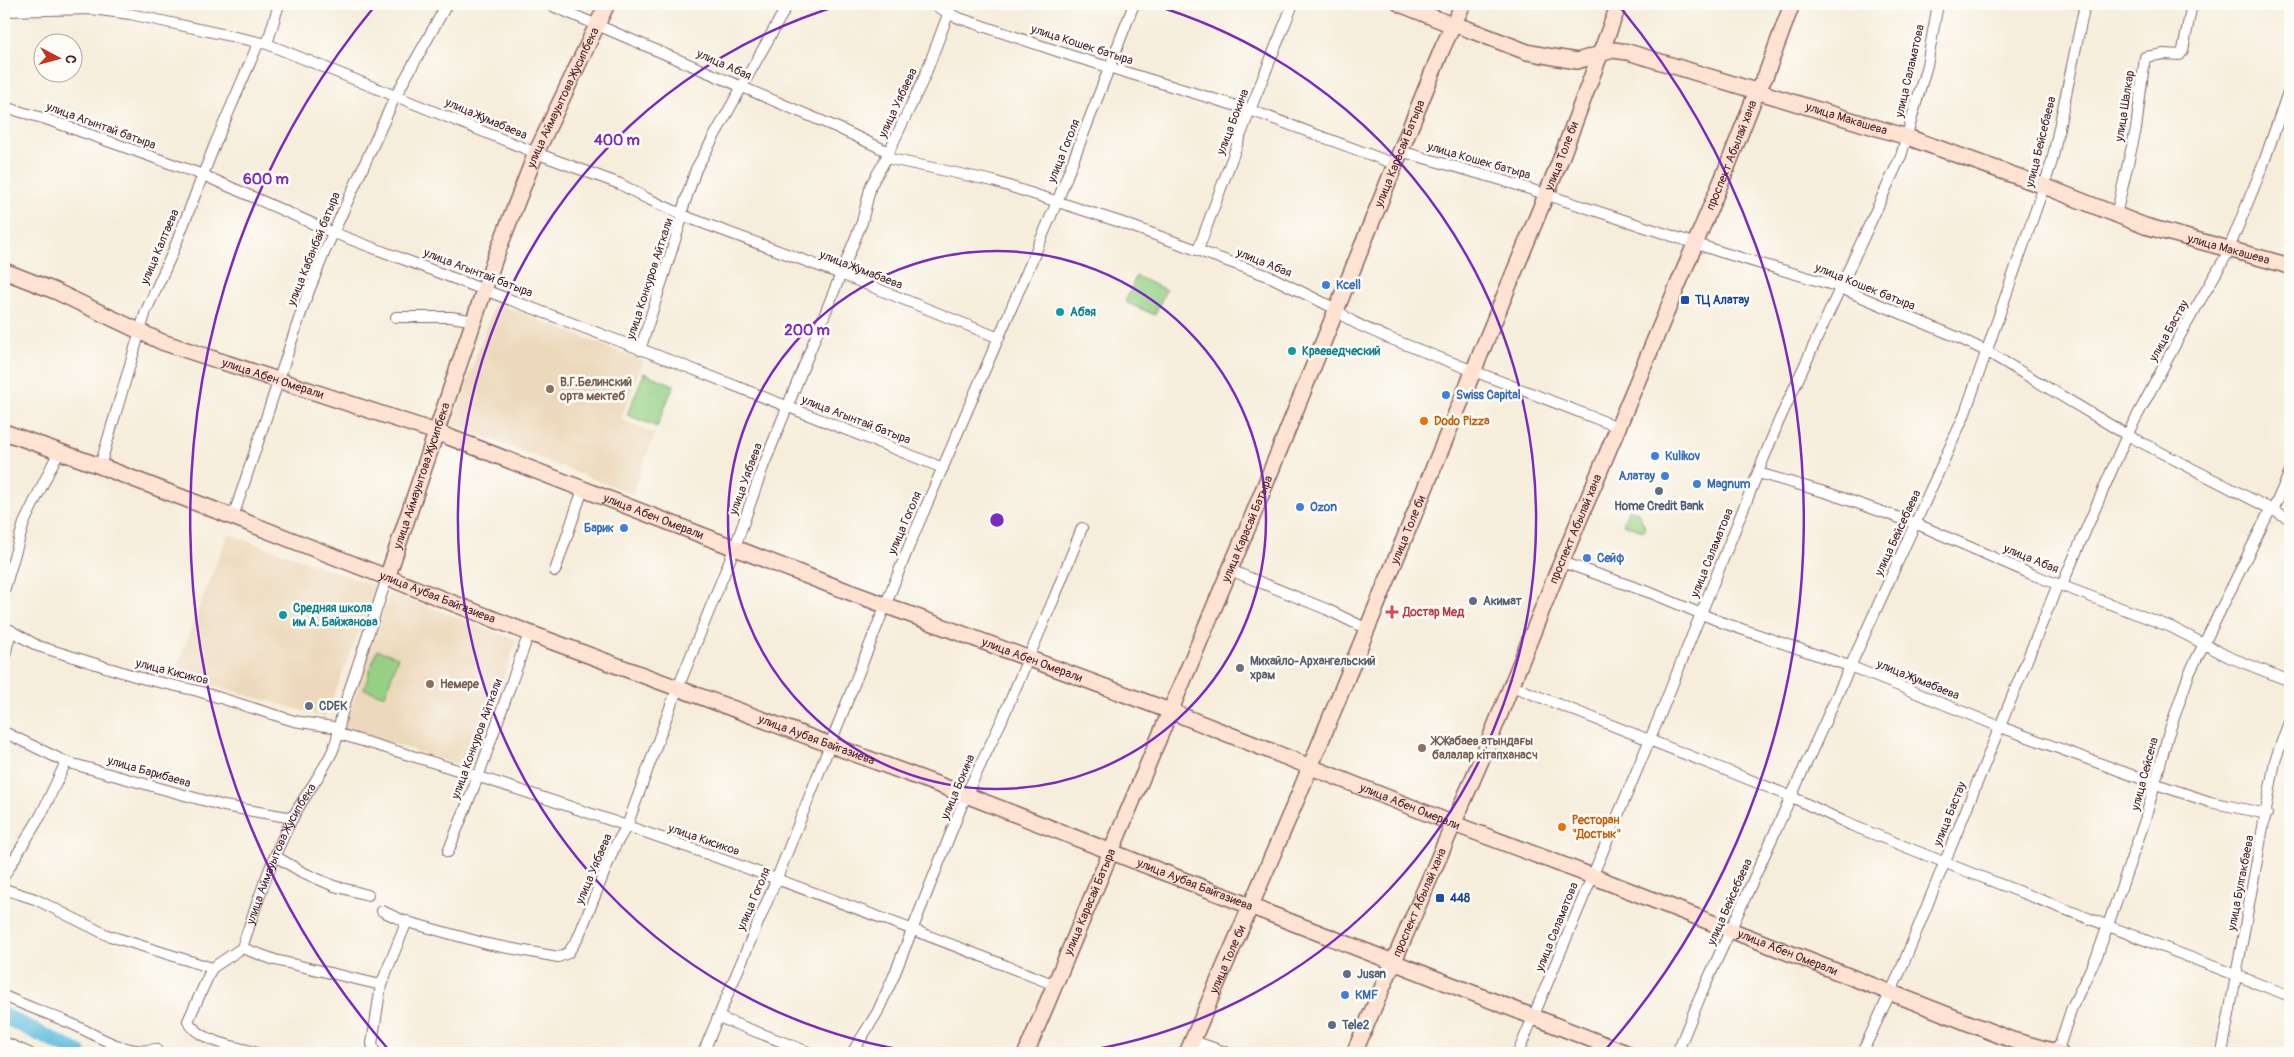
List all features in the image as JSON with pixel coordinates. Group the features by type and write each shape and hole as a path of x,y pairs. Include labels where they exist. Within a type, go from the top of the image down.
{"main road":[{"name":"улица Аймауытова Жусипбека","path":"387,578 496,258 536,153 607,4"},
{"name":"улица Макашева","path":"1400,4 1528,52 1577,61 1614,50 1628,52 1907,137 2044,186 2116,215 2228,250 2290,266"},
{"name":"улица Карасай Батыра","path":"1026,1053 1230,570 1338,310 1453,24 1463,4"},
{"name":"улица Толе би","path":"1190,1047 1252,906 1367,629 1545,194 1618,4"},
{"name":"проспект Абылай хана","path":"1354,1053 1512,686 1618,426 1724,175 1757,90 1765,77 1792,4"},
{"name":"улица Абен Омерали","path":"4,271 55,291 139,333 162,342 436,432 735,548 1311,765 1454,824 2012,1040 2059,1053"},
{"name":"улица Аубая Байгазиева","path":"4,432 100,466 529,633 966,795 1626,1053"}],"street":[{"name":"улица Калтаева","path":"100,466 111,422 146,311 172,254 203,175 279,4"},
{"name":"улица Кабанбай батыра","path":"233,517 305,301 364,162 395,97 447,4"},
{"name":"улица Абая","path":"548,4 742,87 888,155 993,181 1198,250 1271,278 1338,310 1357,324 1472,371 1618,426"},
{"name":"улица Конкуров Айткали","path":"640,350 696,169 788,4"},
{"name":"улица Кошек батыра","path":"932,4 950,8 965,20 1398,158 1545,194 1840,288 1957,337 2127,434 2290,520"},
{"name":"улица Гоголя","path":"703,1053 777,878 886,605 1057,202 1134,4"},
{"name":"улица Бокина","path":"1198,250 1250,110 1293,4"},
{"name":"улица Саламатова","path":"1518,1053 1650,741 1781,415 1901,156 1927,65 1938,4"},
{"name":"улица Бейсебаева","path":"1677,1053 1730,931 1917,524 1964,416 2052,161 2085,4"},
{"name":"улица Шалкар","path":"2116,215 2136,129 2145,57 2180,54 2183,50 2192,4"},
{"name":"улица Уябаева","path":"407,921 487,944 558,956 568,953 578,938 614,846 627,826 735,548 763,467 862,222 870,185 888,155 935,52 950,8"},
{"name":"улица Жумабаева","path":"4,11 92,9 130,14 262,44 536,153 620,184 682,215 840,274 999,338"},
{"name":"улица Бастау","path":"1862,1053 1900,972 1998,726 2127,434 2228,250 2264,165 2290,86"},
{"name":"улица Агынтай батыра","path":"4,107 46,119 203,175 334,233 486,290 943,468"},
{"path":"396,317 452,317 475,321"},
{"path":"4,591 24,523 59,451"},
{"name":"улица Сейсена","path":"2059,1053 2072,1007 2094,963 2108,926 2156,784 2176,710 2189,674 2290,472"},
{"name":"улица Абая","path":"1758,473 1828,493 1917,524 2031,574 2170,627 2229,657 2290,681"},
{"path":"555,571 583,489"},
{"name":"улица Бокина","path":"852,1053 876,1013 893,978 966,795 1028,658 1082,528"},
{"name":"улица Жумабаева","path":"1562,562 1651,593 1701,614 1852,667 1998,726 2156,784 2210,802 2267,814"},
{"path":"1230,570 1326,609 1367,629"},
{"name":"улица Аймауытова Жусипбека","path":"242,948 275,856 293,818 334,750 361,653 387,578"},
{"path":"4,660 8,629"},
{"name":"улица Кисиков","path":"8,629 38,646 141,678 198,691 294,721 339,731 573,806 777,878 1055,984"},
{"name":"улица Конкуров Айткали","path":"448,852 478,777 529,633"},
{"path":"1512,686 1792,797 1851,825 2290,996"},
{"name":"улица Булгакбаева","path":"2222,1053 2275,762 2290,720"},
{"name":"улица Барибаева","path":"4,732 66,762 224,806 293,818"},
{"path":"4,876 41,814 66,762"},
{"path":"275,856 302,872 334,886 368,895"},
{"path":"4,889 35,899 107,935 212,968"},
{"path":"375,1053 372,1044 381,985 407,921 382,911"},
{"path":"254,1052 198,1033 191,1027 188,1021 212,968 242,948 275,960 381,985"},
{"path":"4,996 74,1025 115,1045 148,1051 156,1049"},
{"path":"718,1017 811,1053"},
{"path":"4,1042 29,1053"},
{"path":"1190,1047 1228,1053"}],"shaded area":[{"path":"495,303 643,361 621,419 655,434 632,494 452,425"},
{"path":"228,534 377,586 325,717 173,674"},
{"name":"Немере","path":"390,592 517,640 472,769 344,728"}],"green space":[{"path":"1136,276 1166,290 1155,315 1125,302"},
{"path":"644,373 674,385 657,427 627,415"},
{"path":"1628,509 1638,512 1646,529 1642,531 1623,524"},
{"path":"377,650 398,657 385,696 364,689"}],"waterway":[{"path":"4,1016 79,1053"}],"place":[{"name":"Kcell","path":"1326,285"},
{"name":"ТЦ Алатау","path":"1685,300"},
{"name":"Абая","path":"1060,312"},
{"name":"Краеведческий","path":"1292,351"},
{"name":"В.Г.Белинский орта мектеб","path":"550,389"},
{"name":"Swiss Capital","path":"1446,395"},
{"name":"Dodo Pizza","path":"1424,421"},
{"name":"Kulikov","path":"1655,456"},
{"name":"Алатау","path":"1665,476"},
{"name":"Magnum","path":"1697,484"},
{"name":"Home Credit Bank","path":"1659,491"},
{"name":"Ozon","path":"1300,507"},
{"name":"Барик","path":"624,528"},
{"name":"Сейф","path":"1587,558"},
{"name":"Акимат","path":"1473,601"},
{"name":"Достар Мед","path":"1392,612"},
{"name":"Средняя школа им А. Байжанова","path":"283,615"},
{"name":"Михайло-Архангельский храм","path":"1240,668"},
{"name":"Немере","path":"430,684"},
{"name":"CDEK","path":"309,706"},
{"name":"Ж.Жабаев атындағы балалар кітапханасч","path":"1422,748"},
{"name":"Ресторан \"Достык\"","path":"1562,827"},
{"name":"448","path":"1440,898"},
{"name":"Jusan","path":"1347,974"},
{"name":"KMF","path":"1345,995"},
{"name":"Tele2","path":"1332,1025"}]}
